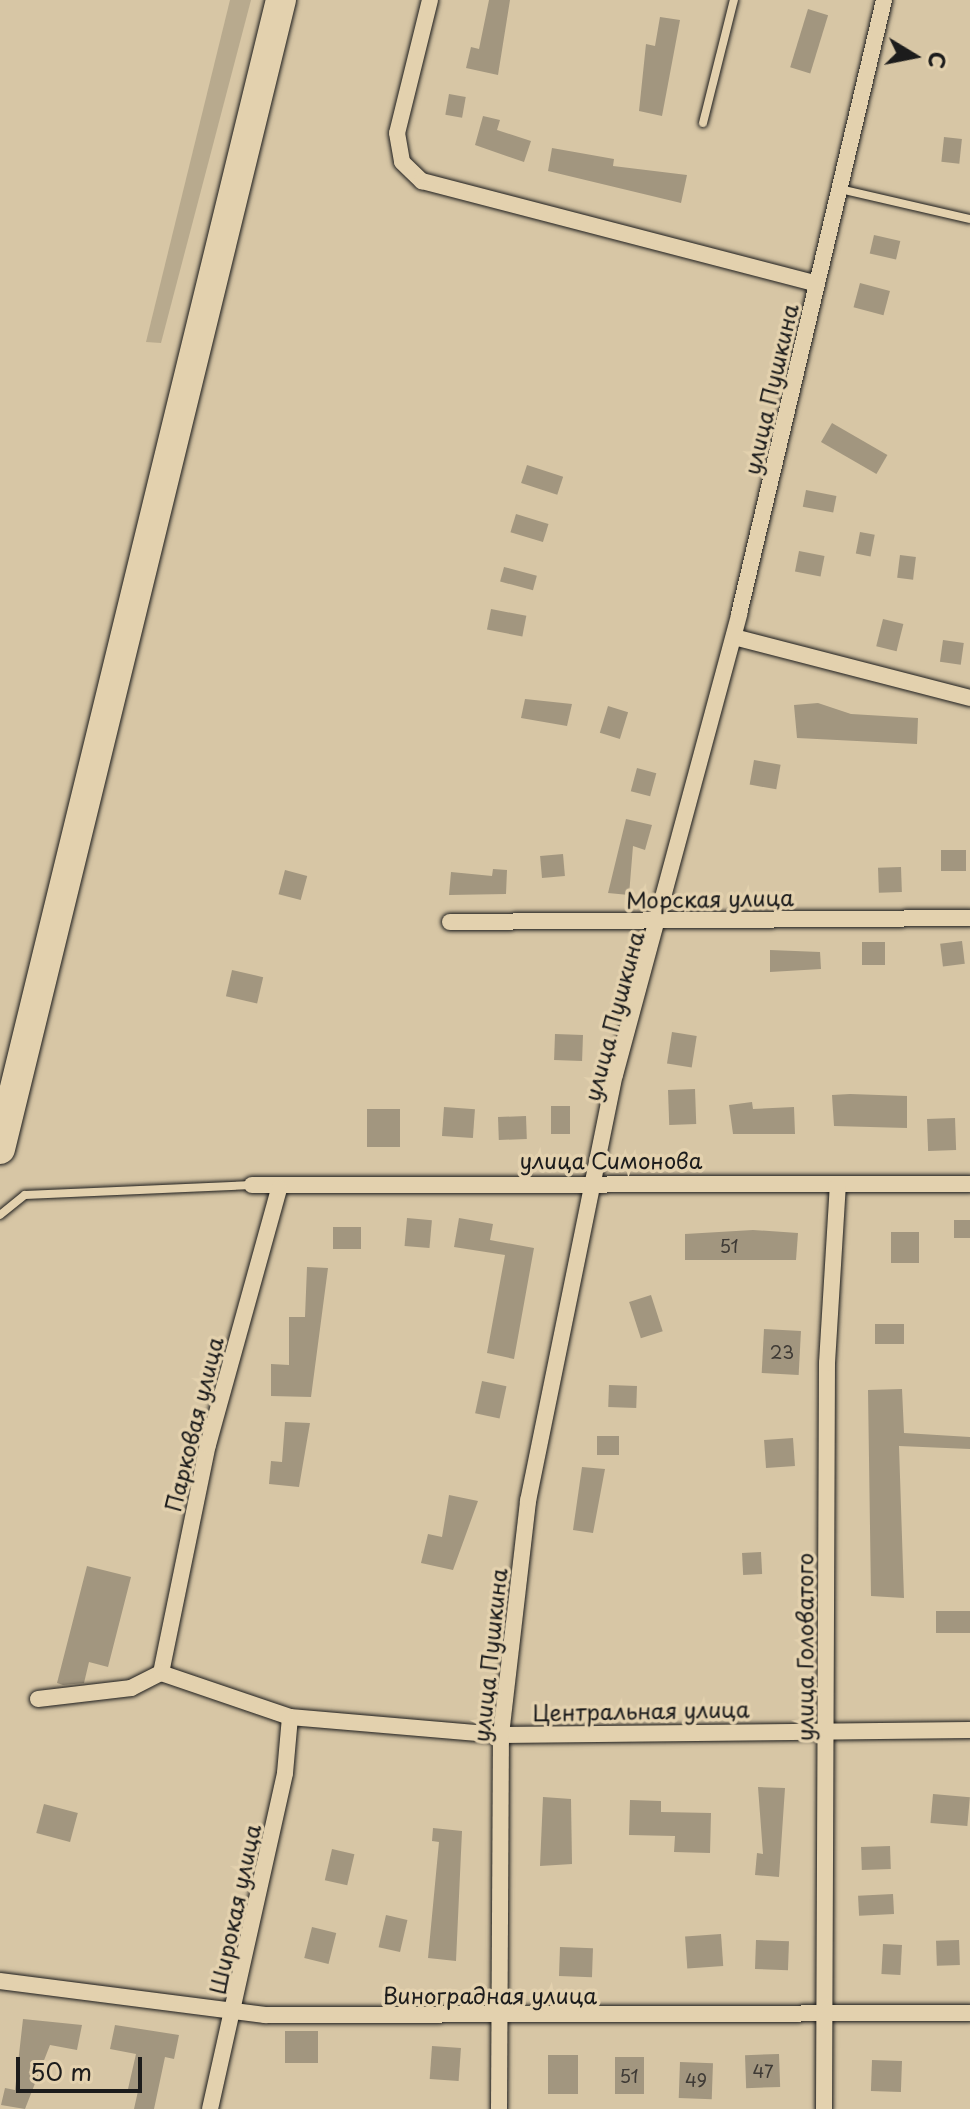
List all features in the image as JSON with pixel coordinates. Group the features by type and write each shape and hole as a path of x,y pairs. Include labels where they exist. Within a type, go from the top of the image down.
{"highway":[{"path":"0,1149 281,0"}],"street":[{"path":"430,0 397,133 402,162 422,181 817,284"},
{"name":"улица Пушкина","path":"499,2109 501,1735 528,1501 597,1186 615,1075 661,920 734,637 884,0"},
{"path":"734,637 970,698"},
{"name":"Морская улица","path":"450,922 970,918"},
{"name":"улица Симонова","path":"252,1185 279,1189 548,1180 597,1186 970,1184"},
{"name":"улица Головатого","path":"824,2109 827,2015 827,1363 838,1185"},
{"name":"Парковая улица","path":"161,1673 208,1445 279,1189"},
{"path":"38,1699 131,1688 161,1673"},
{"name":"Центральная улица","path":"161,1673 290,1717 501,1735 825,1729 970,1730"},
{"name":"Широкая улица","path":"210,2109 285,1773 290,1717"},
{"name":"Виноградная улица","path":"7,1980 234,2012 499,2018 970,2013"}],"lane":[{"path":"703,123 734,0"},
{"path":"839,189 970,219"},
{"path":"0,1215 25,1195 252,1185"}],"shaded area":[{"path":"230,0 251,0 161,343 146,342"}],"building":[{"path":"489,0 510,0 498,75 466,68 471,47 479,49"},
{"path":"808,9 828,15 810,73 790,67"},
{"path":"660,17 680,20 662,116 639,111 646,44 655,46"},
{"path":"449,94 466,97 462,118 445,115"},
{"path":"483,116 500,120 497,130 531,141 524,162 475,145"},
{"path":"944,137 962,139 959,164 941,162"},
{"path":"552,148 614,159 613,166 687,175 681,203 548,171"},
{"path":"874,235 900,241 896,260 870,254"},
{"path":"860,283 890,291 883,315 854,307"},
{"path":"832,423 887,455 876,474 821,442"},
{"path":"527,465 563,477 557,495 521,483"},
{"path":"806,490 836,496 833,513 803,507"},
{"path":"516,514 549,524 543,542 510,532"},
{"path":"860,532 875,535 871,556 856,554"},
{"path":"799,551 825,556 821,577 795,572"},
{"path":"900,555 916,557 913,580 897,578"},
{"path":"504,567 537,576 533,590 500,581"},
{"path":"491,609 526,616 522,636 487,630"},
{"path":"883,619 903,624 897,651 876,646"},
{"path":"943,640 964,643 961,665 940,662"},
{"path":"525,699 572,704 567,726 521,718"},
{"path":"818,703 851,714 918,718 917,744 797,738 794,705"},
{"path":"608,706 628,712 620,739 600,733"},
{"path":"754,760 781,765 776,789 750,785"},
{"path":"637,768 656,773 650,796 631,791"},
{"path":"626,819 652,825 645,850 633,846 629,895 608,893"},
{"path":"941,850 966,850 966,871 941,871"},
{"path":"563,854 565,876 542,878 540,856"},
{"path":"901,867 902,892 879,893 878,868"},
{"path":"493,869 507,870 506,894 449,895 451,872 492,876"},
{"path":"285,870 307,876 301,900 279,894"},
{"path":"962,941 965,964 943,967 940,944"},
{"path":"862,942 885,942 885,965 862,965"},
{"path":"770,950 820,952 821,969 770,972"},
{"path":"232,970 263,977 257,1004 226,996"},
{"path":"672,1032 697,1036 692,1068 667,1064"},
{"path":"555,1034 583,1035 582,1061 554,1060"},
{"path":"695,1089 696,1124 669,1125 668,1090"},
{"path":"832,1095 907,1096 907,1128 834,1126"},
{"path":"752,1102 753,1109 794,1107 795,1134 733,1134 729,1105"},
{"path":"551,1106 570,1106 570,1134 551,1134"},
{"path":"444,1107 475,1109 473,1138 442,1136"},
{"path":"367,1109 400,1109 400,1147 367,1147"},
{"path":"526,1116 527,1139 499,1140 498,1117"},
{"path":"955,1118 956,1150 928,1151 927,1119"},
{"path":"407,1218 432,1220 429,1248 405,1246"},
{"path":"459,1218 493,1224 490,1240 534,1248 514,1359 487,1353 505,1255 454,1247"},
{"path":"954,1220 970,1220 970,1238 954,1238"},
{"path":"333,1227 361,1227 361,1249 333,1249"},
{"path":"753,1230 798,1233 796,1260 685,1260 685,1234"},
{"path":"891,1232 919,1232 919,1263 891,1263"},
{"path":"307,1267 328,1268 311,1397 271,1396 271,1364 289,1365 289,1317 305,1317"},
{"path":"651,1295 663,1331 641,1338 629,1302"},
{"path":"875,1324 904,1324 904,1344 875,1344"},
{"path":"764,1329 801,1331 799,1375 762,1373"},
{"path":"482,1381 506,1386 500,1418 475,1413"},
{"path":"609,1385 637,1386 636,1408 608,1407"},
{"path":"902,1389 904,1433 970,1437 970,1449 899,1446 904,1598 871,1596 868,1390"},
{"path":"285,1422 310,1423 299,1487 269,1484 271,1461 282,1462"},
{"path":"597,1436 619,1436 619,1455 597,1455"},
{"path":"793,1438 795,1466 766,1468 764,1440"},
{"path":"582,1467 605,1469 593,1533 573,1530"},
{"path":"449,1495 478,1501 453,1570 421,1563 428,1534 442,1537"},
{"path":"761,1552 762,1574 743,1575 742,1553"},
{"path":"87,1566 131,1577 108,1667 89,1662 84,1683 63,1685 57,1683"},
{"path":"936,1611 970,1611 970,1633 936,1633"},
{"path":"758,1787 785,1788 779,1877 755,1875 757,1853 763,1854"},
{"path":"933,1794 970,1797 967,1826 930,1823"},
{"path":"543,1797 571,1799 572,1864 540,1866"},
{"path":"630,1800 661,1801 661,1812 711,1813 710,1853 674,1852 675,1836 629,1835"},
{"path":"44,1804 78,1813 70,1842 36,1833"},
{"path":"433,1828 462,1831 456,1961 428,1958 439,1842 432,1841"},
{"path":"890,1846 891,1869 862,1870 861,1847"},
{"path":"332,1849 354,1854 347,1885 325,1880"},
{"path":"893,1894 894,1914 859,1916 858,1896"},
{"path":"386,1915 407,1920 400,1952 379,1947"},
{"path":"312,1927 336,1933 329,1964 304,1958"},
{"path":"721,1934 723,1966 687,1968 685,1937"},
{"path":"756,1940 789,1941 788,1970 755,1969"},
{"path":"959,1940 960,1965 937,1966 936,1941"},
{"path":"883,1944 902,1945 900,1975 881,1974"},
{"path":"560,1947 593,1948 592,1977 559,1976"},
{"path":"23,2019 82,2025 77,2050 50,2045 25,2109 1,2105 5,2088 15,2090"},
{"path":"115,2025 179,2035 174,2059 165,2057 154,2109 134,2109 138,2091 128,2089 136,2054 110,2049"},
{"path":"285,2031 318,2031 318,2063 285,2063"},
{"path":"432,2046 461,2048 459,2081 430,2079"},
{"path":"779,2054 780,2087 746,2088 745,2055"},
{"path":"548,2055 578,2055 578,2094 548,2094"},
{"path":"615,2057 644,2057 644,2094 615,2094"},
{"path":"872,2060 902,2061 901,2092 871,2091"},
{"path":"680,2062 713,2063 712,2099 679,2098"}]}
